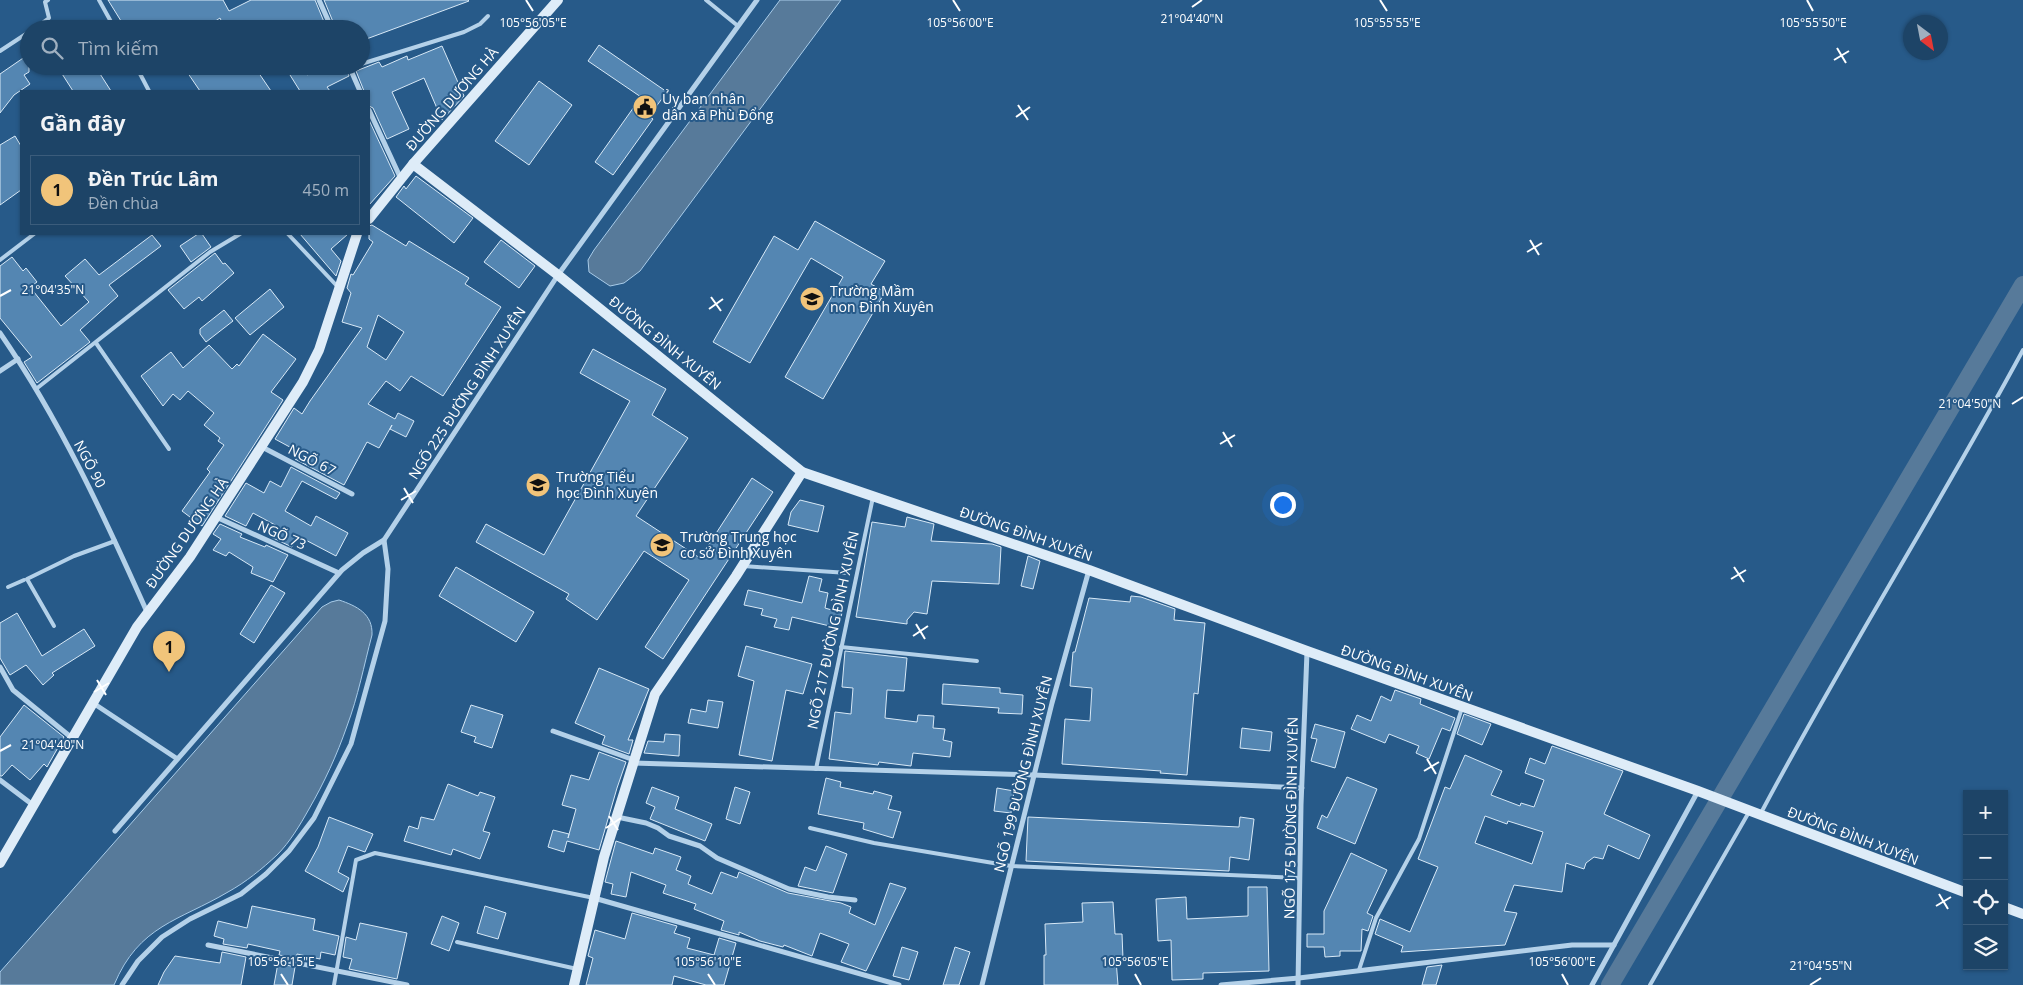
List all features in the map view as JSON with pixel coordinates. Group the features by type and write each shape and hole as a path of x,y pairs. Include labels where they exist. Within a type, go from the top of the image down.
{"street":[{"path":"319,0 328,20"},
{"name":"ĐƯỜNG DƯƠNG HÀ","path":"370,218 413,164 558,0"},
{"name":"NGÕ 225 ĐƯỜNG ĐÌNH XUYÊN","path":"384,540 558,275 757,0"},
{"path":"354,75 360,90"},
{"path":"370,112 400,180"},
{"name":"ĐƯỜNG ĐÌNH XUYÊN","path":"413,164 558,275 802,472 1089,570 1307,651 1703,793 1759,816 1963,892"},
{"name":"ĐƯỜNG DƯƠNG HÀ","path":"0,864 137,627 190,557 302,382 319,350 357,235"},
{"name":"NGÕ 90","path":"0,333 36,389 85,476 148,613"},
{"path":"0,371 18,359"},
{"name":"NGÕ 67","path":"261,447 352,494"},
{"path":"574,985 604,857 655,694 742,566 802,472"},
{"name":"NGÕ 73","path":"216,517 339,573"},
{"path":"115,831 176,758 339,573 363,553 384,540 388,569 385,621 351,744 314,818 289,851 266,874 241,894 190,919 162,937 138,961 122,985"},
{"name":"NGÕ 199 ĐƯỜNG ĐÌNH XUYÊN","path":"982,985 1034,775 1089,570"},
{"name":"NGÕ 175 ĐƯỜNG ĐÌNH XUYÊN","path":"1298,985 1307,651"},
{"path":"0,667 13,690 72,738"},
{"path":"93,703 176,758"},
{"path":"553,730 634,761 816,769 1034,775 1302,788"},
{"path":"0,780 33,806"},
{"path":"1592,985 1703,793"},
{"path":"616,817 646,823 658,828 669,836 700,846 716,858 789,890 856,900"},
{"path":"594,898 899,985"},
{"path":"2008,908 2023,914"},
{"path":"1221,985 1299,978 1572,944 1614,945"},
{"path":"208,945 407,985"}],"lane":[{"path":"46,20 49,18 45,2 48,0"},
{"path":"99,0 110,20"},
{"path":"706,0 738,26"},
{"path":"370,61 464,32 480,24 488,16"},
{"path":"0,51 20,38"},
{"path":"141,75 148,90"},
{"path":"0,260 33,235"},
{"path":"36,389 210,252 238,235"},
{"path":"289,235 339,287"},
{"path":"96,343 169,449"},
{"path":"1759,816 1806,728 1982,426 2023,350"},
{"name":"NGÕ 217 ĐƯỜNG ĐÌNH XUYÊN","path":"816,769 873,496"},
{"path":"54,626 27,579 74,556 115,540"},
{"path":"742,566 848,573"},
{"path":"8,587 24,580"},
{"path":"841,647 977,661"},
{"path":"1359,970 1376,918 1419,839 1462,707"},
{"path":"1650,985 1749,812"},
{"path":"810,828 874,843 1011,866 1300,878"},
{"path":"334,985 338,971 356,860 375,853 594,898"},
{"path":"457,942 577,969"}],"water":[{"path":"780,0 841,0 640,271 624,283 610,286 589,272 588,260"},
{"path":"339,600 358,608 367,616 372,628 372,635 354,704 335,758 306,815 282,850 241,884 177,918 148,937 135,949 114,985 0,985 0,972 322,607"}],"building":[{"path":"108,0 223,0 229,11 251,0 315,0 323,20 221,20 220,18 217,20 120,20"},
{"path":"324,0 469,1 370,38 370,20 332,20"},
{"name":"Ủy ban nhân dân xã Phù Đổng","path":"599,45 667,92 649,116 653,119 613,175 595,162 641,97 588,61"},
{"path":"442,46 464,96 442,120 424,78 392,92 409,129 387,139 373,108 370,106 370,90 364,90 358,75 370,75 370,66 379,62 382,67 407,56 408,60"},
{"path":"20,60 20,75 24,75 30,84 14,95 0,113 0,74"},
{"path":"63,75 101,75 110,90 72,90"},
{"path":"189,75 260,75 270,90 199,90"},
{"path":"290,75 349,76 327,87 329,90 299,90"},
{"path":"539,81 572,105 529,165 495,141"},
{"path":"370,122 395,176 370,204"},
{"path":"15,136 20,144 20,191 0,205 0,145"},
{"path":"416,176 473,218 454,243 396,197 404,186 406,189"},
{"path":"815,221 885,261 871,284 885,292 823,399 785,377 843,277 811,258 750,363 713,342 774,236 798,250"},
{"path":"372,225 406,246 409,241 469,278 465,284 501,307 443,396 411,376 400,391 386,381 368,404 395,419 398,413 414,421 406,437 390,429 392,425 379,448 367,442 344,485 295,459 299,452 275,439 294,408 302,414 362,328 342,322 351,293 347,288 351,274 353,275 373,242 369,239 370,226","holes":["378,315 404,332 386,360 367,347"]},
{"path":"152,235 161,246 109,285 118,296 80,330 90,342 37,383 24,362 32,357 0,318 0,266 12,257 23,271 26,268 37,282 30,287 61,326 89,302 65,276 85,259 99,275"},
{"path":"196,235 203,235 211,247 191,262 180,246"},
{"path":"301,235 347,235 331,249 341,261 336,276"},
{"path":"501,240 535,266 519,288 484,262"},
{"path":"215,253 223,264 225,263 234,273 202,301 199,297 184,309 168,290"},
{"path":"270,289 284,307 250,335 235,318"},
{"path":"224,310 233,321 206,342 200,334 200,329"},
{"path":"263,334 296,359 271,392 283,400 202,526 182,511 210,472 207,469 224,445 218,441 220,438 204,425 214,413 188,391 180,400 173,394 163,406 141,376 171,352 183,368 209,345 232,369 237,364 239,366"},
{"path":"593,349 666,389 652,415 688,438 636,516 700,558 752,478 773,492 663,659 645,647 689,580 644,551 597,620 566,599 569,594 476,542 486,524 544,555 630,401 580,373"},
{"path":"291,467 340,493 336,499 302,481 285,511 311,526 316,516 348,533 336,556 298,536 292,547 271,537 277,526 253,513 246,526 225,516 246,483 264,493 270,481 281,487"},
{"path":"800,500 824,506 818,532 788,525 791,512"},
{"path":"907,517 934,524 931,541 992,544 1001,547 999,584 932,581 927,614 914,612 907,620 907,624 856,617 872,522 905,527"},
{"path":"220,524 242,534 240,537 265,547 266,545 288,555 273,582 251,573 253,567 229,552 226,556 213,550 221,539 213,534"},
{"path":"1028,556 1040,561 1033,589 1021,586"},
{"path":"456,567 534,612 516,642 439,596"},
{"path":"809,576 822,579 819,591 828,593 825,608 842,613 838,628 792,617 789,630 774,627 777,619 761,615 763,609 744,605 748,590 802,603"},
{"path":"271,585 285,593 254,643 240,634"},
{"path":"1131,596 1141,597 1175,609 1174,620 1205,623 1198,694 1194,693 1187,775 1160,773 1161,771 1062,764 1065,719 1090,721 1092,688 1070,686 1073,652 1075,652 1089,598 1130,602"},
{"path":"17,613 42,656 84,629 95,646 52,673 54,675 43,685 26,665 10,675 0,658 0,623"},
{"path":"746,646 812,664 803,694 786,690 772,761 739,755 754,681 738,676"},
{"path":"845,651 907,658 904,691 887,690 885,718 917,722 918,715 934,716 933,728 945,729 943,740 952,742 950,757 913,753 911,766 879,762 878,765 829,759 835,712 851,714 853,688 842,687"},
{"path":"599,668 649,689 628,740 633,740 629,754 602,744 605,736 575,723"},
{"path":"943,684 1000,688 1000,693 1023,695 1022,714 998,713 999,708 942,704"},
{"path":"1395,690 1421,699 1420,704 1455,718 1450,731 1442,728 1429,759 1416,753 1419,746 1389,734 1385,743 1351,729 1357,715 1371,721 1381,696 1391,701"},
{"path":"708,700 723,702 718,728 688,723 691,709 706,712"},
{"path":"24,705 64,737 47,767 44,764 30,780 12,765 0,776 0,737"},
{"path":"471,705 503,715 492,748 474,742 476,737 461,732"},
{"path":"1464,714 1491,724 1482,745 1457,734"},
{"path":"1315,724 1345,732 1335,768 1311,761 1317,739 1311,738"},
{"path":"1242,728 1272,732 1270,751 1240,748"},
{"path":"665,734 680,735 679,756 644,753 648,741 664,742"},
{"path":"1552,746 1623,771 1604,814 1650,835 1639,859 1608,845 1603,859 1594,857 1586,863 1584,869 1566,863 1562,892 1514,885 1504,911 1517,913 1505,945 1401,952 1403,946 1375,934 1380,919 1410,932 1438,867 1418,859 1445,787 1450,789 1465,755 1502,771 1491,795 1520,806 1521,803 1534,807 1544,780 1525,773 1530,758 1545,764","holes":["1485,816 1507,824 1508,821 1543,832 1532,864 1475,843"]},
{"path":"599,752 626,762 599,850 567,841 564,852 548,847 553,830 569,834 568,838 576,809 562,805 571,775 589,780"},
{"path":"1347,777 1377,789 1355,844 1317,828 1322,815 1327,818"},
{"path":"826,778 841,782 840,787 873,794 874,791 892,796 888,809 901,812 893,838 863,829 864,823 818,814"},
{"path":"448,784 478,796 480,792 495,797 483,831 490,833 480,859 453,849 451,855 404,841 409,826 418,829 421,817 434,820"},
{"path":"652,787 679,797 675,809 712,824 705,841 650,819 655,807 646,803"},
{"path":"735,787 750,792 740,824 726,819"},
{"path":"997,788 1014,791 1011,813 994,811"},
{"path":"329,817 373,834 365,852 348,846 338,872 349,878 343,892 305,871 318,847"},
{"path":"1028,817 1239,827 1240,817 1254,819 1249,860 1230,857 1229,871 1026,861"},
{"path":"616,841 653,854 655,848 681,857 676,870 691,876 688,884 712,894 721,872 737,878 739,872 788,893 841,903 851,907 849,913 875,925 890,883 906,888 866,971 841,962 849,944 820,933 812,956 784,945 783,947 760,941 739,932 739,935 721,930 724,921 694,909 696,904 663,893 666,885 631,872 626,897 611,894 613,884 605,882"},
{"path":"826,846 847,854 833,893 798,886 805,867 816,871"},
{"path":"1351,853 1387,870 1367,913 1373,916 1368,931 1362,929 1361,951 1340,951 1340,956 1325,957 1324,947 1307,947 1307,934 1324,934 1324,911"},
{"path":"1248,887 1267,887 1269,971 1203,973 1203,979 1172,980 1171,940 1158,941 1156,899 1186,897 1187,919 1248,916"},
{"path":"1113,902 1115,934 1122,934 1123,959 1116,960 1118,985 1044,985 1044,955 1046,955 1045,924 1083,922 1082,903"},
{"path":"252,906 315,919 313,930 339,936 335,955 321,952 320,959 297,954 296,958 279,955 280,951 248,944 247,948 223,944 224,939 214,936 218,921 247,928"},
{"path":"485,906 506,913 498,939 477,933"},
{"path":"632,913 677,926 674,933 690,938 687,948 714,955 719,938 736,943 724,985 706,985 674,976 672,985 586,985 593,958 588,956 595,930 625,939"},
{"path":"442,916 459,923 449,951 431,944"},
{"path":"360,923 407,933 397,979 349,969 352,959 343,957 346,937 356,940"},
{"path":"902,947 918,952 909,980 893,976"},
{"path":"955,947 970,952 959,985 943,985"},
{"path":"222,952 246,957 241,985 158,985 175,956 220,963"},
{"path":"278,963 295,967 292,985 274,985"},
{"path":"1442,965 1436,985 1422,985 1427,967"}],"waterway":[{"path":"1610,985 2023,285"}],"place":[{"name":"Ủy ban nhân dân xã Phù Đổng","path":"645,107"},
{"name":"Trường Mầm non Đình Xuyên","path":"812,299"},
{"name":"Trường Tiểu học Đình Xuyên","path":"538,485"},
{"name":"Trường Trung học cơ sở Đình Xuyên","path":"662,545"},
{"name":"Đền Trúc Lâm","path":"169,672"}]}
